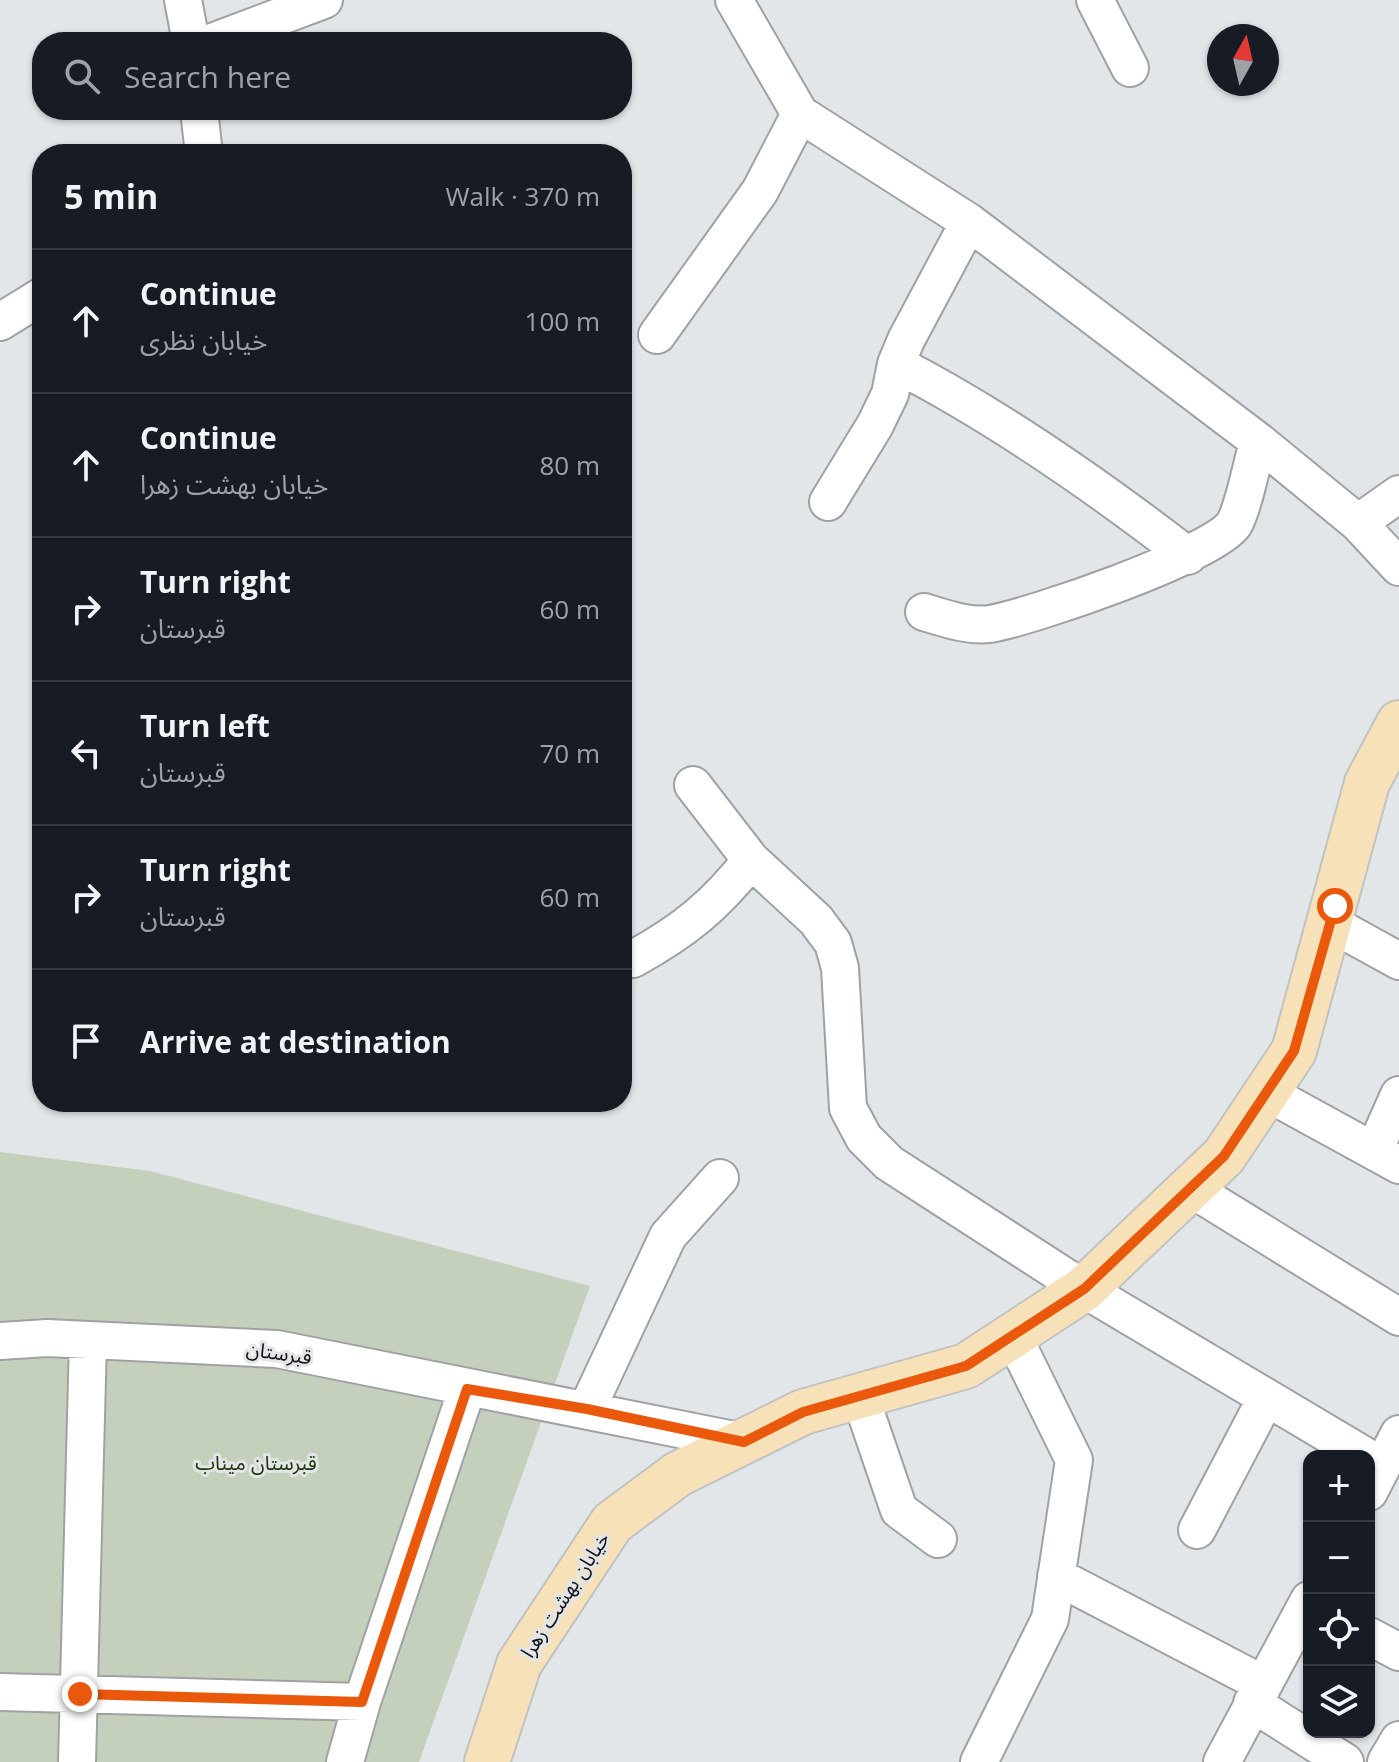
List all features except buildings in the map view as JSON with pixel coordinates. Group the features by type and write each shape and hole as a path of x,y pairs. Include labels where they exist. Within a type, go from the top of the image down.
{"main road":[{"name":"خیابان بهشت زهرا","path":"487,1762 519,1664 612,1523 678,1474 803,1412 966,1366 1084,1289 1224,1156 1294,1051 1367,783 1399,723"}],"street":[{"path":"183,0 189,32"},
{"path":"239,32 324,0"},
{"path":"734,0 800,114 969,222 1258,441 1358,523 1399,567"},
{"path":"1095,0 1130,68"},
{"path":"657,335 760,191 800,114"},
{"path":"200,120 203,144"},
{"path":"828,502 875,425 890,394 896,364 969,222"},
{"path":"0,322 32,302"},
{"path":"896,364 944,389 1016,435 1127,509 1188,556"},
{"path":"924,612 955,621 989,624 1137,577 1188,556 1214,541 1234,523 1258,441"},
{"path":"1358,523 1399,494"},
{"path":"693,785 751,860 816,920 833,943 840,968 848,1108 864,1138 889,1163 1084,1289 1266,1398 1377,1470 1399,1434"},
{"path":"633,959 689,925 722,897 751,860"},
{"path":"1330,923 1399,961"},
{"path":"1266,1092 1386,1158 1399,1095"},
{"path":"587,1409 668,1236 720,1178"},
{"path":"1190,1188 1399,1317"},
{"path":"979,1762 1050,1619 1074,1460 1013,1336"},
{"name":"قبرستان","path":"0,1341 47,1338 277,1349 744,1442"},
{"path":"77,1762 88,1340"},
{"path":"345,1762 362,1702 467,1389"},
{"path":"860,1396 899,1510 938,1539"},
{"path":"1197,1530 1266,1398"},
{"path":"1056,1576 1257,1694 1345,1762"},
{"path":"1222,1762 1303,1613"},
{"path":"1375,1639 1399,1652"},
{"path":"0,1692 362,1702"},
{"path":"1386,1762 1399,1740"}],"green space":[{"name":"قبرستان میناب","path":"0,1152 150,1171 590,1286 419,1762 0,1762"}],"route":[{"path":"80,1694 362,1702 467,1389 587,1409 744,1442 803,1412 966,1366 1084,1289 1224,1156 1294,1051 1335,906"}]}
